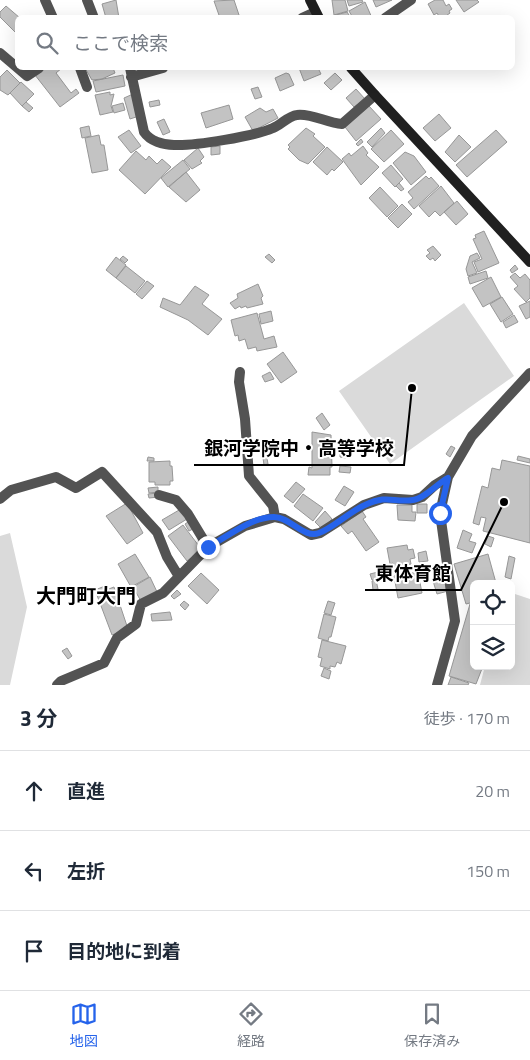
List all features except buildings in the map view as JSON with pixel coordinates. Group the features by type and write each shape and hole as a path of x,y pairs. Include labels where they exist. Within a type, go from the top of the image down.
{"street":[{"path":"45,0 52,15"},
{"path":"87,0 93,15"},
{"path":"310,0 317,15"},
{"path":"389,15 411,0"},
{"path":"0,53 15,66"},
{"path":"20,70 27,76 36,70"},
{"path":"81,70 87,88"},
{"path":"146,70 130,72 144,132 149,139 174,145 251,135 274,128 293,115 302,115 342,124 375,96"},
{"path":"353,70 530,262"},
{"path":"240,372 239,382 245,419 249,476 273,506 275,517"},
{"path":"437,685 455,621 440,513 448,478 472,436 530,373"},
{"path":"0,499 11,490 56,477 76,488 102,472 157,532 167,557 178,575"},
{"path":"57,685 61,681 104,663 117,638 136,624 141,604 163,592 208,547 245,526 275,517 284,519 311,535 320,533 364,505 384,498 413,500 422,498 435,485 448,478"},
{"path":"159,495 176,500 188,514 208,547"}],"shaded area":[{"path":"464,303 514,376 390,464 339,391"},
{"path":"10,533 27,607 10,685 0,685 0,536"},
{"path":"515,594 530,599 530,685 480,685 484,670 515,670"}],"place":[{"name":"銀河学院中・高等学校","path":"412,388"},
{"name":"東体育館","path":"504,502"}],"district":[{"name":"大門町大門","path":"86,596"}],"route":[{"path":"208,547 245,526 275,517 284,519 311,535 320,533 342,517 364,505 384,498 413,500 422,498 435,485 448,478 440,513"}]}
